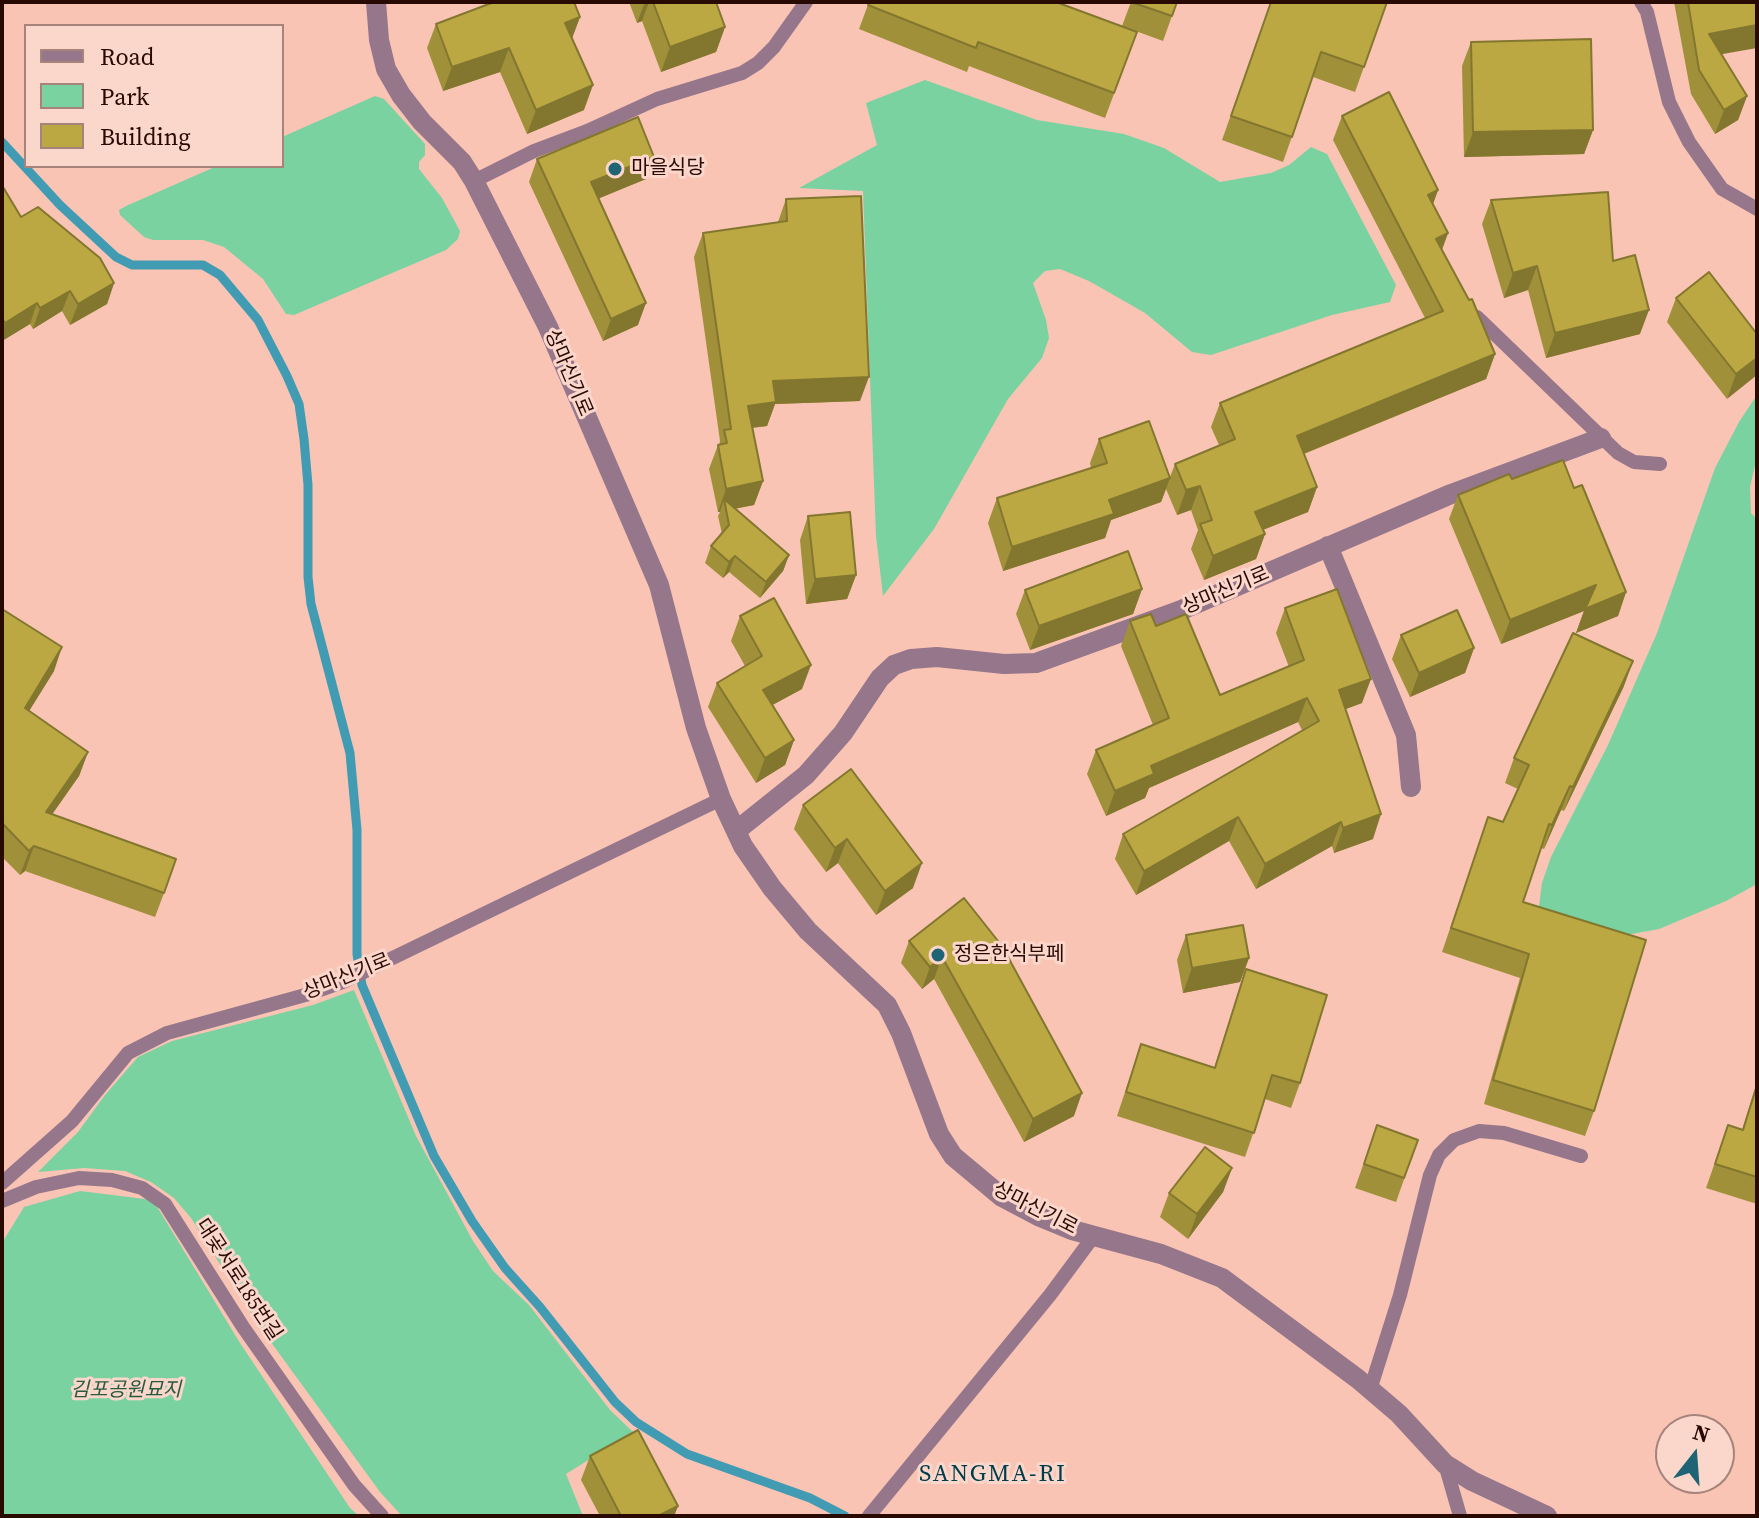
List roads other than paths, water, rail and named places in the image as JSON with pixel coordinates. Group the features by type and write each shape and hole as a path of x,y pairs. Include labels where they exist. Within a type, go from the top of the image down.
{"street":[{"name":"상마신기로","path":"376,2 379,40 386,69 422,122 462,162 474,181 548,327 659,585 696,728 736,831 772,888 808,931 887,1005 901,1033 939,1134 953,1156 1002,1197 1038,1216 1093,1237 1161,1254 1222,1278 1399,1414 1445,1464 1472,1481 1547,1516"},
{"name":"상마신기로","path":"736,831 806,775 843,733 880,678 894,665 911,659 937,657 1004,664 1036,663 1179,611 1451,494 1601,438"},
{"path":"1328,546 1401,720 1408,748 1411,787"}],"lane":[{"path":"474,181 534,151 657,99 742,73 774,47 806,2"},
{"path":"1641,2 1647,12 1669,102 1689,142 1722,189 1757,209"},
{"path":"1477,317 1601,438 1634,462 1660,464"},
{"name":"상마신기로","path":"2,1183 72,1121 128,1053 167,1033 343,982 721,799"},
{"path":"1370,1390 1393,1319 1430,1175 1439,1155 1454,1140 1479,1131 1504,1133 1581,1156"},
{"name":"대곶서로185번길","path":"2,1201 36,1187 79,1178 112,1180 142,1188 165,1204 251,1339 354,1485 382,1516"},
{"name":"상마신기로","path":"870,1515 1050,1295 1093,1237"},
{"name":"상마신기로","path":"1445,1464 1460,1516"}],"waterway":[{"path":"2,142 24,166"},
{"path":"26,168 116,257 132,265 203,265 220,275 258,320 299,404 308,485 311,604 350,753 357,830 357,954 362,985 434,1156 472,1221 505,1268 615,1402 636,1422 687,1454 810,1498 845,1516"}],"place":[{"name":"마을식당","path":"615,169"},
{"name":"정은한식부페","path":"938,955"}],"district":[{"name":"SANGMA-RI","path":"993,1475"}],"park label":[{"name":"김포공원묘지","path":"126,1391"}]}
